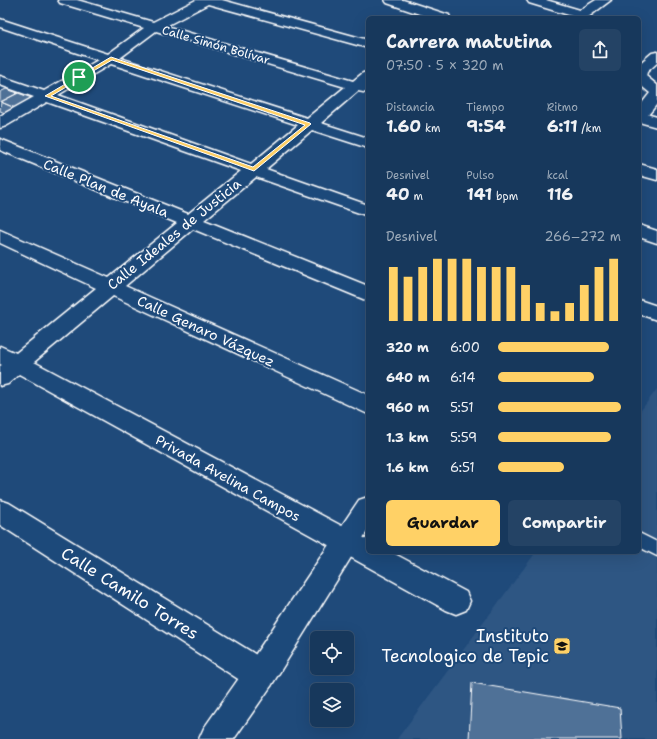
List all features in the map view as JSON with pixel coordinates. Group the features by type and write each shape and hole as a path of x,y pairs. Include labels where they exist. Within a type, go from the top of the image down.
{"street":[{"name":"Calle Simón Bolívar","path":"64,0 154,27 364,83"},
{"path":"0,123 111,58 154,27 207,0 366,43"},
{"path":"391,0 438,16"},
{"path":"533,0 576,16"},
{"path":"581,16 605,0"},
{"path":"0,23 366,142"},
{"path":"641,70 657,56"},
{"path":"641,79 657,93 641,114"},
{"path":"0,80 366,209"},
{"name":"Calle Ideales de Justicia","path":"6,365 110,287 309,124 364,83"},
{"path":"641,118 657,122"},
{"name":"Calle Plan de Ayala","path":"0,144 189,223 366,293"},
{"path":"641,170 657,175"},
{"path":"641,232 657,237"},
{"name":"Calle Genaro Vázquez","path":"0,236 366,404"},
{"path":"641,308 657,313"},
{"name":"Privada Avelina Campos","path":"6,365 366,553"},
{"path":"215,739 260,675 366,511"},
{"name":"Calle Camilo Torres","path":"0,512 260,675"},
{"name":"Privada Avelina Campos","path":"368,554 456,601"}],"lane":[{"path":"641,540 657,550"}],"shaded area":[{"name":"Instituto Tecnologico de Tepic","path":"657,389 657,739 397,739 535,554 641,554 641,410"}],"building":[{"path":"6,89 18,93 0,102 0,92"},
{"path":"18,93 32,98 15,108 1,102"},
{"path":"1,102 15,108 5,113 0,111"},
{"path":"472,683 620,708 622,739 469,739"}],"place":[{"name":"Instituto Tecnologico de Tepic","path":"562,646"}],"route":[{"path":"111,58 309,124 254,169 48,96 79,77 111,58"}]}
